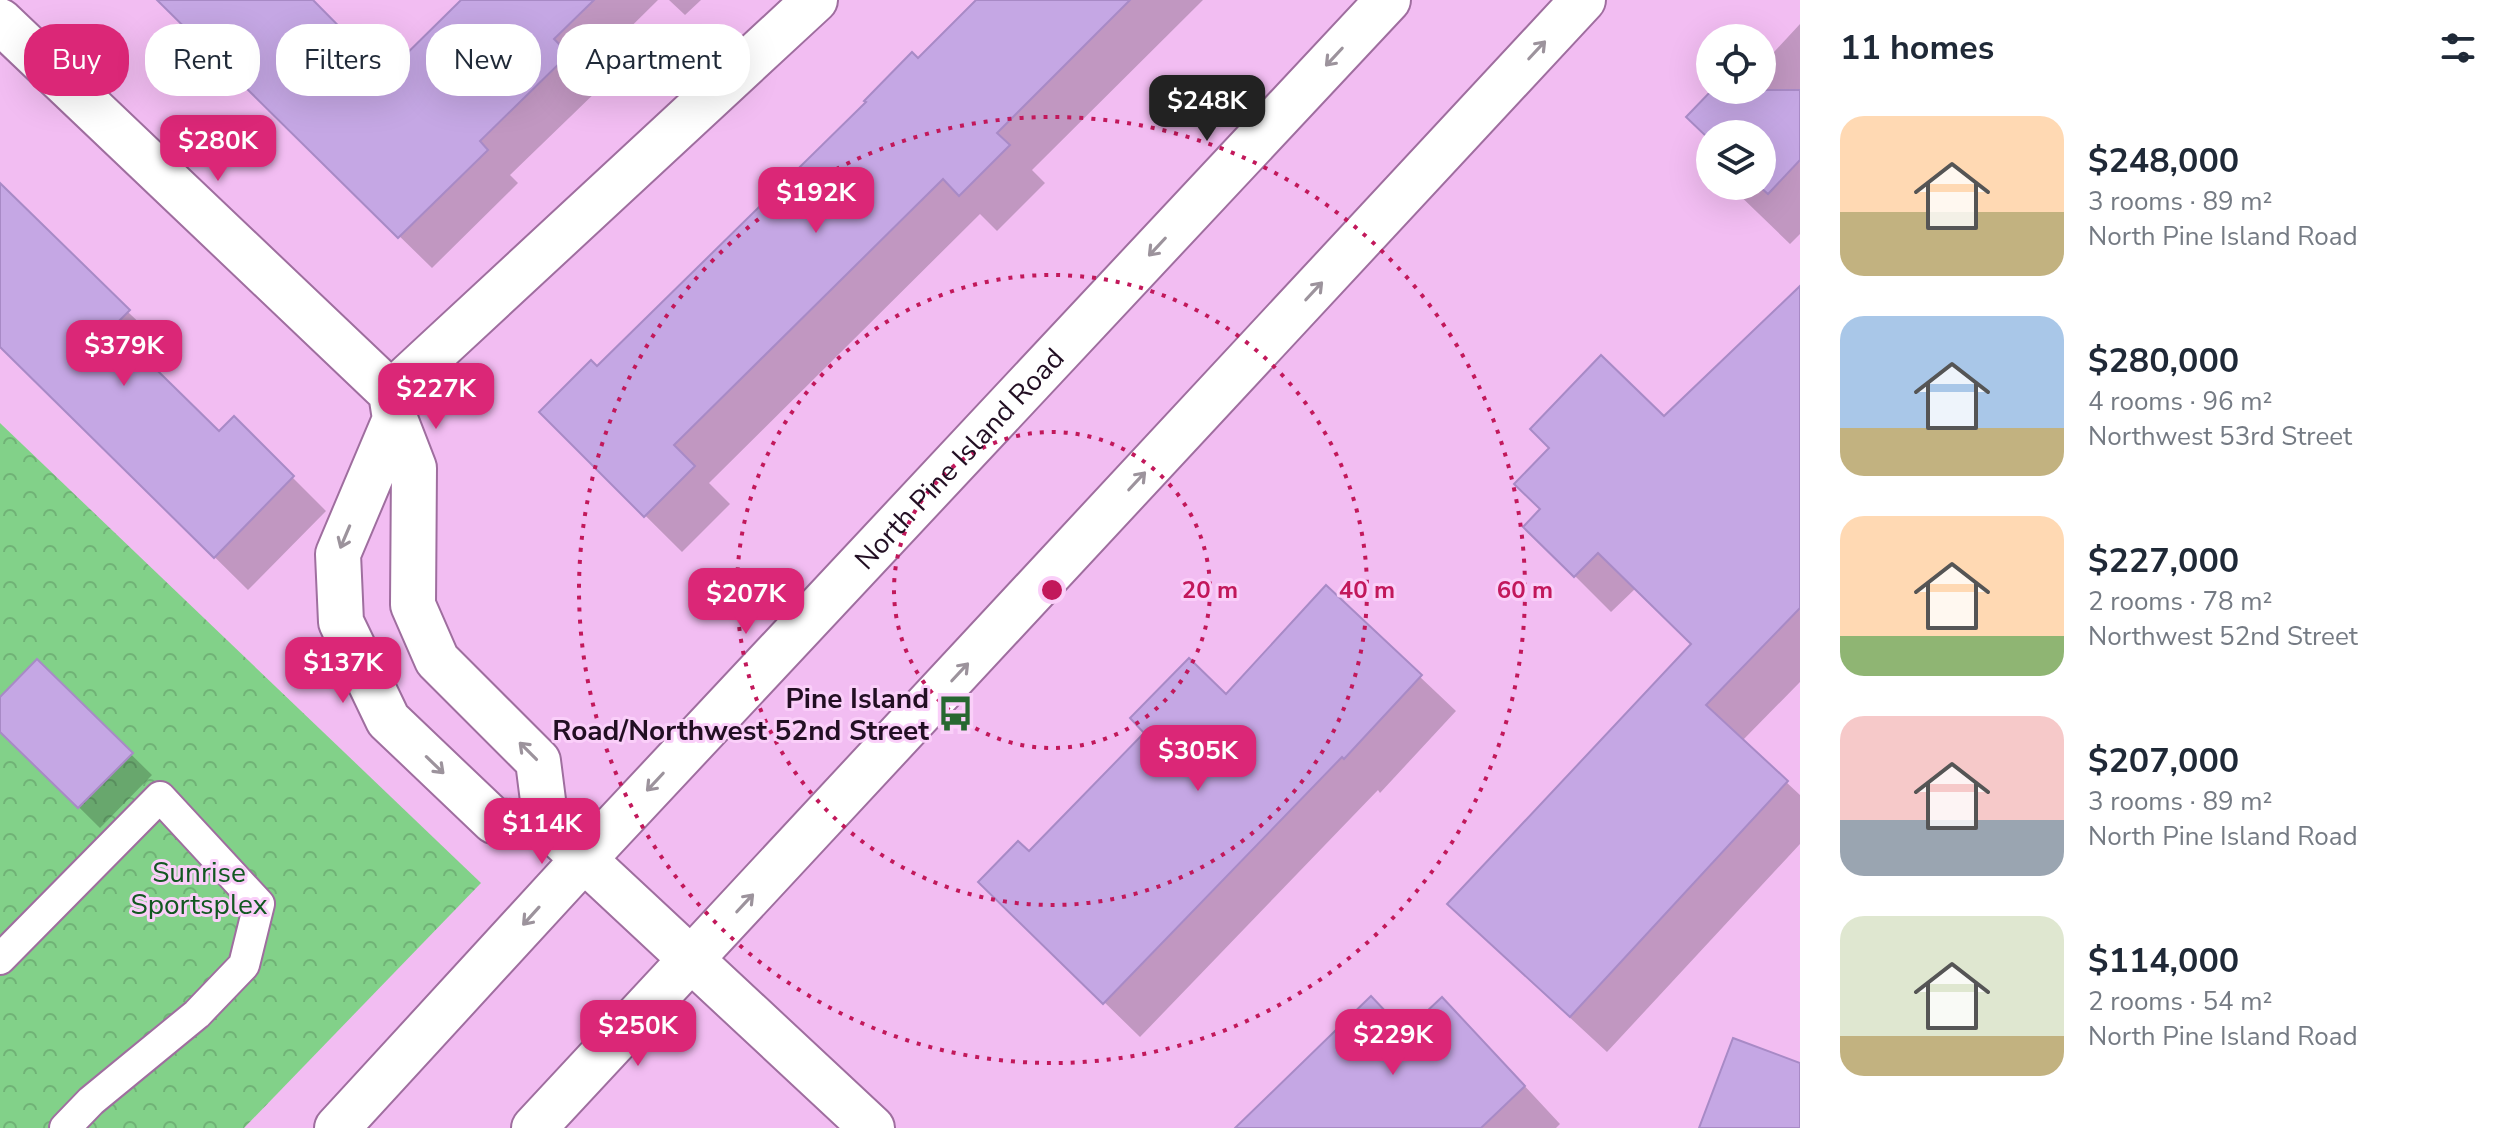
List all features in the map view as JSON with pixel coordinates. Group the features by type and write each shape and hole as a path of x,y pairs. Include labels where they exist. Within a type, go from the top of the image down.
{"main road":[{"path":"815,0 393,406 338,554 341,622 388,720 494,821 546,824 872,1128"},
{"name":"North Pine Island Road","path":"337,1128 584,859 1388,0"},
{"path":"534,1128 1583,0"},
{"path":"0,21 393,406 414,468 413,605 437,660 538,761 546,824"}],"lane":[{"path":"0,959 160,797 259,904 244,965 197,1014 91,1101 65,1128"}],"green space":[{"name":"Sunrise Sportsplex","path":"0,423 481,883 244,1128 0,1128"}],"building":[{"path":"157,0 313,0 337,24 276,24 276,96 410,96 410,50 426,35 426,96 526,96 480,141 488,150 398,238 254,96 260,96 260,24 181,24"},
{"path":"461,0 594,0 569,24 557,24 554,39 557,42 557,66 541,81 541,24 437,24"},
{"path":"976,0 1130,0 997,133 1010,145 959,196 943,179 674,445 695,466 644,517 539,412 591,360 597,366 866,102 912,52 918,58"},
{"path":"1776,90 1800,90 1800,160 1776,186 1776,120 1696,120 1696,127 1686,117 1699,104 1776,104"},
{"path":"0,183 130,310 113,327 219,431 234,416 294,476 214,558 0,347"},
{"path":"1800,286 1800,608 1706,705 1788,781 1570,1017 1447,904 1691,644 1598,553 1574,577 1523,527 1540,509 1514,484 1549,448 1530,429 1601,355 1664,416"},
{"path":"1326,585 1422,675 1344,759 1342,757 1103,1004 978,882 1018,841 1029,851 1144,733 1130,718 1189,658 1226,694"},
{"path":"37,659 133,753 78,808 0,732 0,697"},
{"path":"1371,996 1405,1032 1442,997 1525,1086 1481,1128 1235,1128"},
{"path":"1733,1038 1800,1063 1800,1128 1699,1128"}],"place":[{"name":"Pine Island Road/Northwest 52nd Street","path":"955,714"}]}
